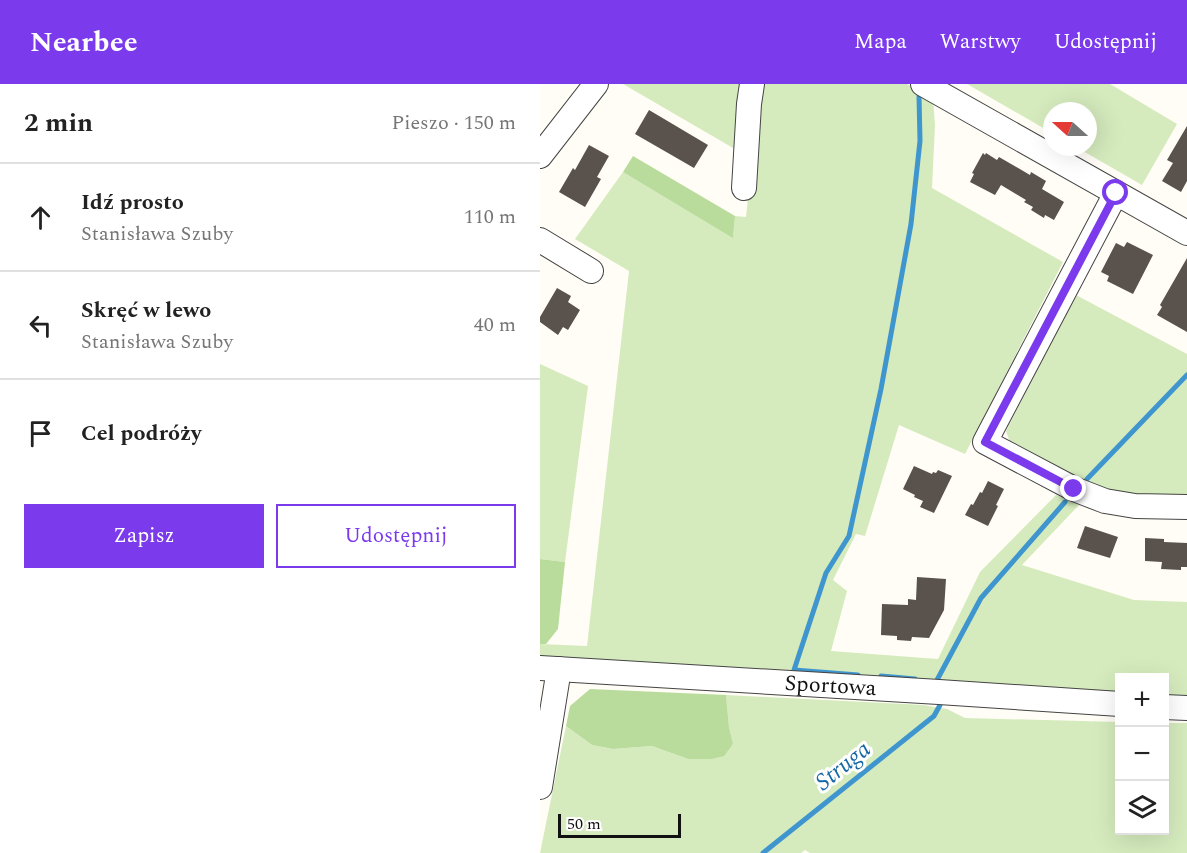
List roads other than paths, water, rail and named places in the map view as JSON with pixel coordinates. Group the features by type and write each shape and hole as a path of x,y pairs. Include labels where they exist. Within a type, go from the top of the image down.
{"street":[{"path":"540,156 596,84"},
{"path":"744,188 752,84"},
{"path":"923,84 1187,232"},
{"path":"1116,193 985,442 1074,489 1105,501 1135,506 1187,507"},
{"path":"540,240 591,271"},
{"path":"540,787 549,669"},
{"name":"Sportowa","path":"549,669 1115,704"},
{"path":"1169,707 1187,708"}],"waterway":[{"path":"858,675 794,670 826,573 849,536 881,389 911,224 920,141 919,96"},
{"name":"Struga","path":"1087,479 1187,375"},
{"name":"Struga","path":"937,680 981,598 1065,502"},
{"path":"881,676 915,679"},
{"name":"Struga","path":"763,853 934,716 940,705"}]}
